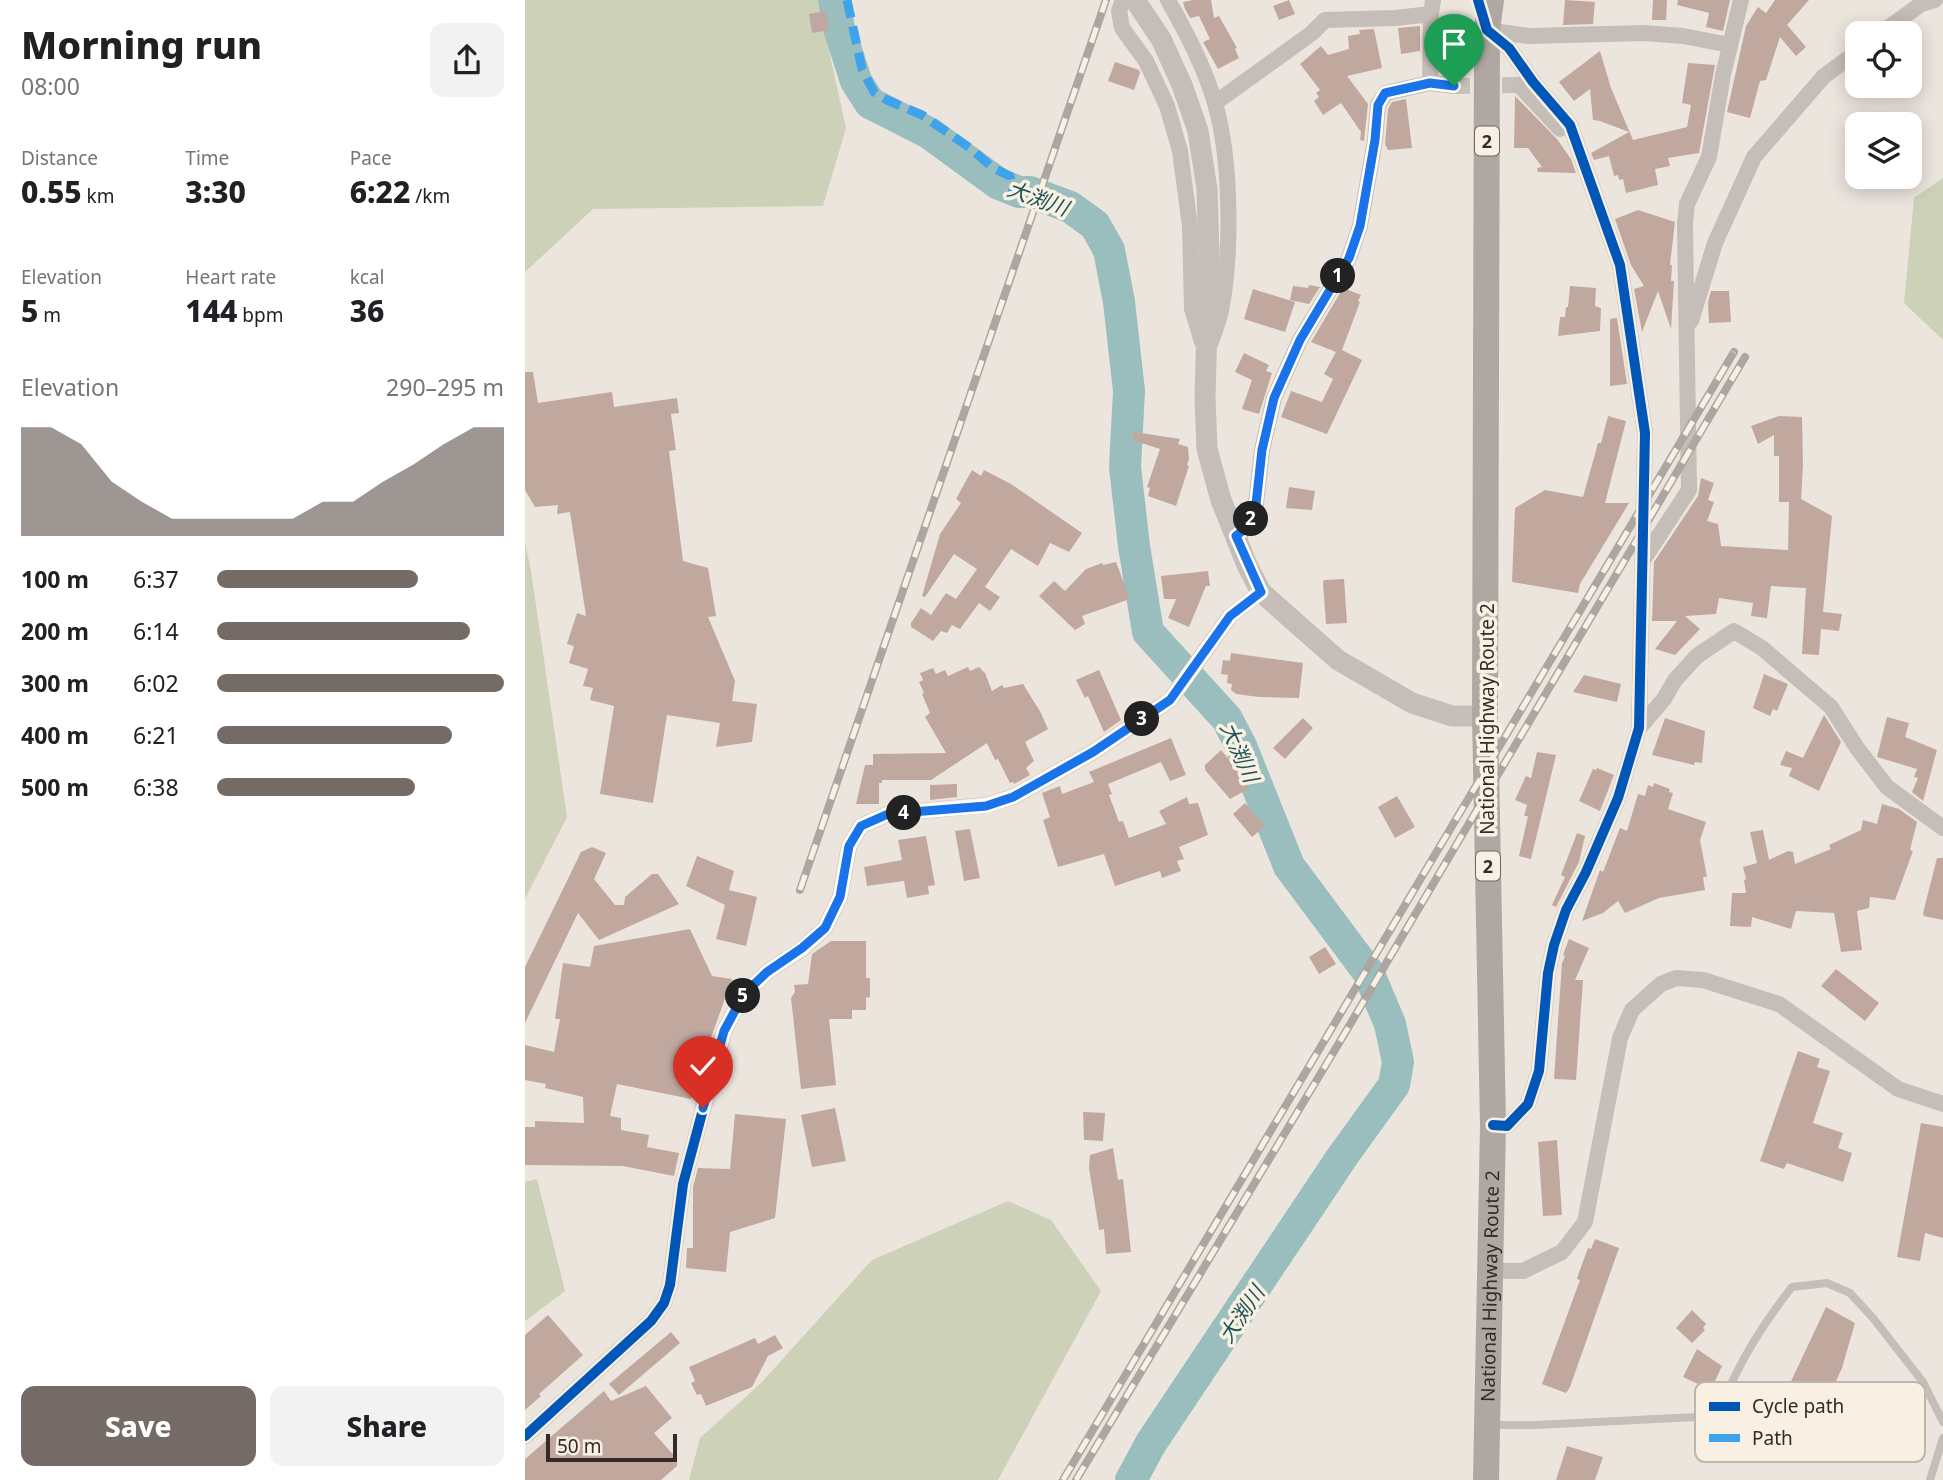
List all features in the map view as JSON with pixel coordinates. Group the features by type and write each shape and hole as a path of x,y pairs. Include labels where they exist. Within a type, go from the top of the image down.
{"highway":[{"name":"National Highway Route 2","path":"1486,1480 1493,1125 1486,716 1487,30 1491,0"}],"street":[{"path":"1123,0 1119,11 1122,28 1146,61 1167,106 1180,151 1190,226 1192,309 1206,354"},
{"path":"1135,0 1161,39 1182,85 1198,131 1207,189 1209,253 1205,398 1207,449 1221,500 1261,592 1338,660 1412,703 1452,716 1486,716"},
{"path":"1168,0 1190,38 1215,103 1224,147 1229,217 1222,307 1206,354"},
{"path":"1478,0 1487,30 1509,48 1533,82 1570,125 1620,265 1645,433 1639,728 1618,798 1586,872 1566,910 1554,945 1548,973 1539,1071 1528,1104 1507,1126 1493,1125"},
{"path":"1642,560 1689,490 1685,224 1687,204 1709,157 1741,0"},
{"path":"1897,21 1920,4 1935,0"},
{"path":"1215,103 1313,33 1325,20 1395,18 1432,7 1430,83"},
{"path":"1487,30 1529,36 1644,33 1682,36 1730,45"},
{"path":"1687,337 1715,243 1754,157 1824,76 1845,61"},
{"path":"1236,536 1247,527 1255,513 1262,450 1274,398 1300,340 1349,258 1360,226 1375,140 1378,105 1385,93 1430,83 1454,86"},
{"path":"1519,86 1561,130 1576,141"},
{"path":"525,1436 651,1321 664,1303 670,1285 683,1184 724,1031 744,994 767,972 825,928 840,897 849,846 861,826 888,814 986,806 1013,797 1093,752 1170,700 1182,687 1230,616 1261,592"},
{"path":"1639,728 1697,656 1734,631 1762,648 1831,707 1857,748 1887,787 1943,828"},
{"path":"1489,1270 1523,1271 1562,1252 1585,1222 1620,1038 1632,1010 1661,984 1676,978 1703,980 1779,1004 1898,1089 1943,1104"}],"lane":[{"path":"1731,1382 1768,1317 1792,1287 1827,1283 1850,1293 1923,1382"},
{"path":"1925,1386 1943,1422"},
{"path":"1487,1425 1695,1417"},
{"path":"1930,1480 1943,1438"}],"green space":[{"path":"525,0 818,0 846,128 823,206 593,209 525,272"},
{"path":"1943,178 1943,340 1904,303 1914,198"},
{"path":"525,542 567,817 525,899"},
{"path":"537,1179 565,1291 525,1321 525,1182"},
{"path":"1008,1201 1051,1220 1101,1291 998,1480 689,1480 700,1438 761,1383 872,1260"}],"building":[{"path":"1211,0 1214,18 1219,16 1237,48 1235,49 1239,58 1218,69 1203,42 1210,39 1199,16 1190,18 1185,9 1183,2"},
{"path":"1289,0 1295,14 1279,20 1273,6"},
{"path":"1565,0 1595,2 1593,24 1563,25"},
{"path":"1653,0 1667,0 1666,20 1652,20"},
{"path":"1678,0 1730,0 1723,31 1706,27 1709,13 1677,5"},
{"path":"1775,0 1809,0 1787,25 1806,47 1796,56 1780,37 1766,80 1760,81 1750,118 1727,112 1746,26 1758,7 1766,13"},
{"path":"826,11 829,30 812,33 809,14"},
{"path":"1420,26 1420,51 1401,54 1398,28"},
{"path":"1374,29 1382,68 1347,76 1368,104 1364,141 1360,140 1361,132 1341,103 1323,115 1314,101 1319,97 1316,93 1320,90 1300,64 1321,46 1328,55 1349,49 1348,36 1360,34 1359,30"},
{"path":"1600,51 1611,88 1633,140 1687,127 1691,105 1682,103 1688,63 1715,65 1699,153 1668,158 1670,166 1655,169 1658,185 1626,193 1623,179 1619,180 1618,175 1614,176 1609,156 1594,160 1591,153 1629,132 1593,120 1590,89 1574,101 1559,82"},
{"path":"1115,62 1139,70 1134,90 1108,81"},
{"path":"1515,96 1557,139 1571,159 1576,173 1538,172 1537,168 1542,167 1528,148 1514,148"},
{"path":"1406,99 1412,148 1388,150 1385,144 1388,109 1392,102"},
{"path":"1638,210 1675,222 1670,265 1671,281 1674,281 1671,329 1658,291 1642,332 1634,289 1644,286 1631,265 1615,219"},
{"path":"1309,285 1320,287 1309,304 1290,300 1293,286 1308,288"},
{"path":"1570,286 1596,288 1595,306 1601,308 1600,331 1558,336 1560,317 1565,317 1568,307"},
{"path":"1343,288 1361,295 1342,350 1362,360 1327,434 1281,417 1291,391 1322,402 1333,379 1324,374 1336,352 1311,342"},
{"path":"1253,289 1295,302 1285,332 1244,319"},
{"path":"1711,291 1729,291 1731,322 1709,323 1708,302"},
{"path":"1617,318 1627,384 1610,386 1610,319"},
{"path":"1244,353 1269,365 1266,371 1272,373 1259,414 1242,409 1252,380 1235,372"},
{"path":"525,372 533,372 538,403 612,392 614,407 677,398 679,413 671,414 676,450 669,451 683,561 708,568 716,616 708,617 735,681 732,701 757,704 752,742 716,747 720,723 667,715 653,803 600,794 614,706 590,700 593,688 583,686 588,669 569,663 574,646 567,644 577,613 586,616 570,512 557,514 558,505 535,507 525,490"},
{"path":"1608,416 1626,421 1605,503 1629,503 1580,584 1578,593 1512,582 1515,508 1545,490 1583,497"},
{"path":"1779,416 1802,417 1801,499 1832,516 1823,612 1842,614 1839,631 1821,629 1819,655 1802,654 1806,588 1771,586 1767,618 1751,616 1753,603 1719,598 1716,614 1685,616 1700,629 1675,655 1655,649 1677,621 1652,621 1654,562 1698,496 1701,478 1714,483 1708,500 1714,502 1707,521 1718,524 1721,546 1788,550 1789,502 1779,502 1779,456 1774,456 1774,435 1758,444 1751,426"},
{"path":"1134,432 1180,439 1178,444 1188,447 1189,466 1176,506 1148,496 1150,488 1147,487 1160,449 1132,440"},
{"path":"972,470 981,476 984,470 1011,484 1082,533 1069,552 1050,543 1038,566 1011,549 985,587 1000,597 990,611 979,603 960,629 952,625 947,633 941,631 933,641 911,627 911,623 921,608 931,615 946,593 956,599 977,569 954,554 925,597 922,596 940,534 961,503 956,499"},
{"path":"1289,487 1315,491 1312,510 1286,508"},
{"path":"1116,562 1130,599 1082,616 1085,624 1075,630 1039,596 1054,581 1065,591 1086,569 1102,563"},
{"path":"1208,571 1210,586 1206,586 1189,627 1168,618 1176,599 1164,599 1161,576"},
{"path":"1344,579 1347,623 1326,624 1324,580"},
{"path":"1231,653 1303,663 1299,698 1236,694 1231,690 1232,684 1227,683 1228,675 1221,674 1223,660 1230,661"},
{"path":"968,667 970,671 979,667 985,673 992,691 1002,685 1004,688 1023,684 1041,713 1048,729 1025,742 1034,761 1026,768 1030,775 1014,784 1010,783 987,743 931,780 882,780 882,783 879,783 879,804 856,804 865,765 873,765 873,754 946,753 925,717 930,713 919,682 923,680 920,673 933,668 936,674 945,670 948,676"},
{"path":"1099,670 1121,720 1104,732 1088,696 1085,698 1076,680"},
{"path":"1764,674 1788,684 1777,711 1773,709 1770,716 1753,708"},
{"path":"1584,675 1621,684 1617,702 1573,692"},
{"path":"1824,715 1841,742 1819,791 1789,776 1792,768 1780,765 1786,751 1803,758"},
{"path":"1887,717 1909,723 1905,737 1937,750 1923,801 1912,792 1918,778 1914,777 1917,769 1877,757"},
{"path":"1303,718 1313,728 1285,759 1273,748"},
{"path":"1665,718 1705,731 1702,763 1695,762 1694,765 1652,755"},
{"path":"1171,738 1186,775 1170,781 1161,762 1108,784 1119,822 1123,821 1129,838 1166,824 1159,811 1187,797 1189,804 1198,803 1208,835 1179,847 1184,859 1177,861 1181,871 1162,878 1160,871 1115,886 1104,854 1058,867 1043,820 1050,817 1042,793 1060,786 1062,794 1094,782 1089,772"},
{"path":"1221,750 1242,774 1250,788 1230,799 1205,770 1205,765"},
{"path":"1537,752 1556,755 1531,859 1519,856 1528,816 1524,816 1527,805 1515,800 1526,776 1531,778"},
{"path":"1593,769 1614,775 1600,811 1579,801"},
{"path":"1654,783 1670,789 1669,792 1673,793 1668,809 1706,822 1700,840 1707,877 1703,877 1705,890 1659,898 1625,913 1618,901 1603,913 1582,921 1600,870 1603,872 1620,828 1627,831 1638,794 1645,796 1648,785 1653,787"},
{"path":"957,784 957,797 930,800 930,785"},
{"path":"1397,796 1415,827 1395,838 1378,807"},
{"path":"1245,803 1265,826 1252,837 1233,814"},
{"path":"1882,804 1899,809 1917,822 1910,850 1913,851 1895,900 1870,897 1869,908 1857,911 1862,950 1841,952 1834,913 1796,911 1791,929 1752,917 1751,927 1730,926 1732,893 1746,893 1743,867 1757,863 1750,832 1763,830 1769,860 1788,851 1793,852 1795,864 1831,849 1829,845 1861,830 1863,820 1877,824"},
{"path":"970,829 980,878 964,881 955,831"},
{"path":"1577,833 1585,836 1579,862 1556,907 1552,905 1565,877 1561,875"},
{"path":"926,836 935,885 928,886 929,894 907,898 904,881 867,886 864,867 902,860 898,840"},
{"path":"592,847 606,853 594,879 615,905 624,905 625,897 652,874 658,874 679,904 599,940 578,913 525,1023 525,967 581,852"},
{"path":"697,856 734,871 729,890 757,897 746,946 716,939 725,905 686,886"},
{"path":"1937,858 1943,858 1943,920 1924,916 1923,913"},
{"path":"690,929 712,976 732,979 697,1071 691,1099 617,1084 610,1116 621,1118 621,1130 649,1135 647,1147 679,1153 674,1176 623,1166 525,1165 525,1127 535,1127 535,1121 584,1123 583,1097 525,1080 525,1045 554,1052 560,1019 555,1019 563,963 590,967 594,946"},
{"path":"1569,939 1589,948 1575,980 1583,980 1576,1080 1554,1079 1562,963"},
{"path":"831,941 866,941 866,978 870,978 870,997 866,998 866,1010 852,1010 852,1019 829,1019 836,1085 801,1089 791,998 795,992 794,985 808,984 812,954"},
{"path":"1325,947 1336,964 1319,974 1309,957"},
{"path":"1836,969 1879,1003 1865,1021 1821,986"},
{"path":"1798,1051 1820,1059 1817,1067 1830,1071 1813,1123 1843,1133 1838,1148 1852,1153 1843,1182 1787,1163 1784,1169 1760,1161"},
{"path":"835,1108 846,1161 812,1167 801,1115"},
{"path":"1083,1112 1105,1113 1103,1141 1084,1140"},
{"path":"735,1114 786,1119 775,1218 730,1232 726,1272 686,1268 687,1248 693,1248 693,1187 698,1168 730,1169"},
{"path":"1921,1123 1943,1127 1943,1238 1925,1233 1920,1261 1897,1257"},
{"path":"1557,1140 1562,1215 1543,1216 1538,1142"},
{"path":"1113,1148 1118,1180 1123,1179 1131,1252 1106,1254 1104,1229 1099,1230 1089,1168 1090,1155"},
{"path":"1595,1239 1619,1248 1566,1393 1542,1384 1580,1280 1577,1279 1578,1275 1588,1248 1591,1249"},
{"path":"1826,1307 1855,1323 1835,1382 1791,1382"},
{"path":"1692,1310 1706,1324 1703,1328 1705,1330 1692,1343 1676,1328"},
{"path":"548,1315 583,1355 525,1410 525,1335"},
{"path":"671,1332 680,1343 619,1395 609,1384"},
{"path":"775,1335 783,1348 768,1356 752,1387 706,1406 701,1394 697,1395 691,1383 695,1381 689,1367 755,1338 758,1344"},
{"path":"1697,1349 1722,1366 1715,1382 1695,1382 1683,1377"},
{"path":"646,1386 672,1418 654,1433 677,1459 677,1466 661,1480 525,1480 525,1459 604,1391 611,1401"},
{"path":"1567,1446 1603,1457 1595,1480 1556,1480"}],"waterway":[{"name":"大渕川","path":"834,0 839,28 856,81 870,103 929,133 999,184 1070,207 1095,225 1109,250 1119,302 1129,391 1125,467 1148,632 1227,719 1241,746 1289,866 1368,972 1390,1024 1398,1062 1394,1085 1342,1157 1151,1443 1131,1480"}],"tunnel":[{"path":"1454,86 1519,85"}],"railway":[{"path":"800,890 1106,0"},
{"path":"1063,1480 1734,352"},
{"path":"1076,1480 1339,1043 1745,357"}],"marked path":[{"path":"847,0 862,69 874,92 922,115 970,148 993,168 1010,176 1014,197"}],"cycle path":[{"path":"1478,0 1487,30 1509,48 1533,82 1570,125 1620,265 1645,433 1639,728 1618,798 1586,872 1566,910 1554,945 1548,973 1539,1071 1528,1104 1507,1126 1493,1125"},
{"path":"525,1436 651,1321 664,1303 670,1285 683,1184 724,1031 744,994 767,972 802,949 825,928 840,897 849,846 861,826 888,814 986,805 1013,797 1093,752 1170,700 1230,616 1261,592"}],"route":[{"path":"703,1108 724,1031 744,994 767,972 825,928 840,897 849,846 861,826 888,814 986,806 1013,797 1093,752 1170,700 1182,687 1230,616 1261,592 1236,536 1247,527 1255,513 1262,450 1274,398 1300,340 1349,258 1360,226 1375,140 1378,105 1385,93 1430,83 1454,86"}]}
